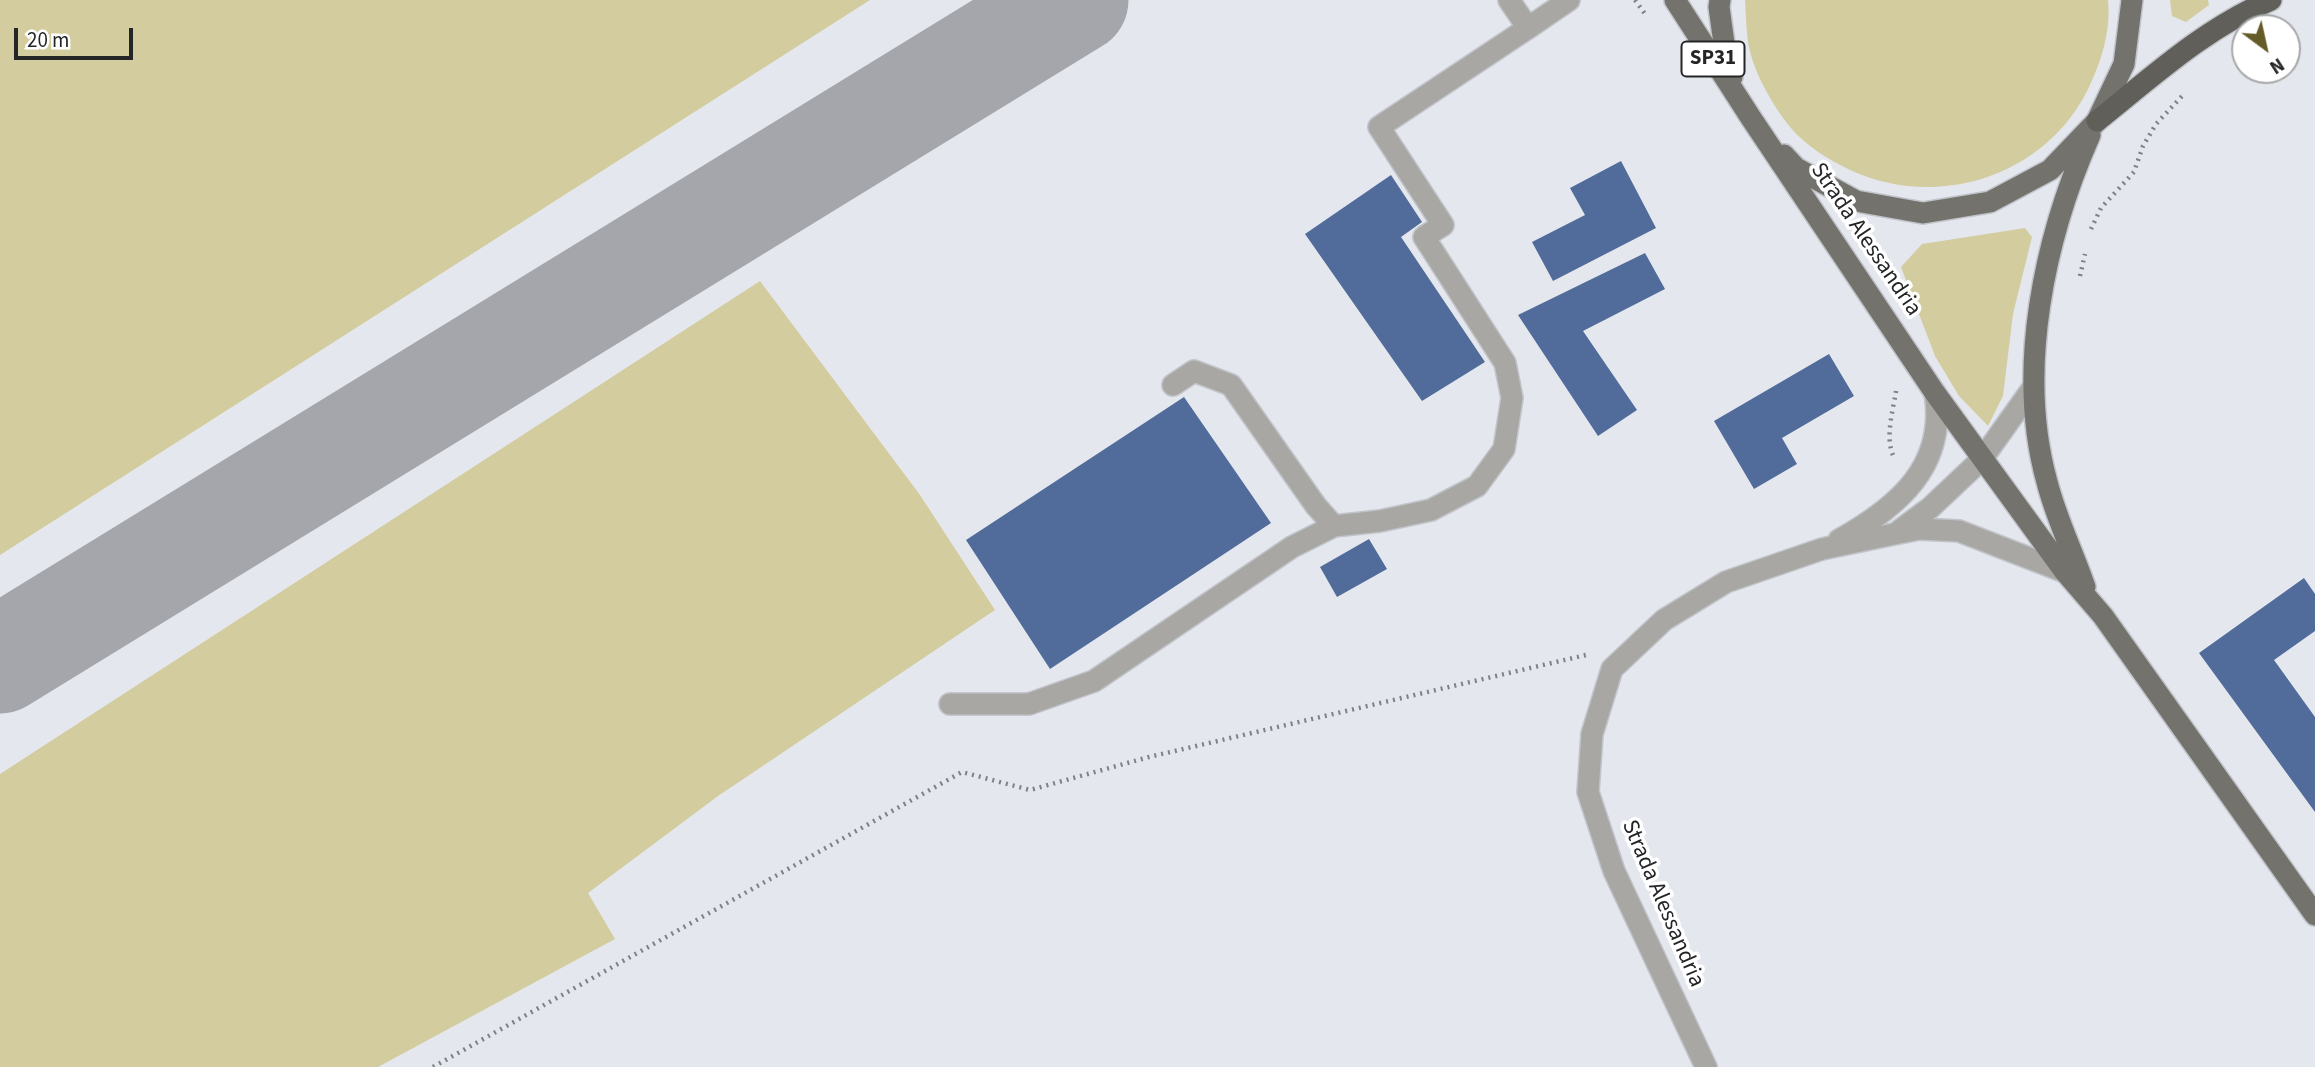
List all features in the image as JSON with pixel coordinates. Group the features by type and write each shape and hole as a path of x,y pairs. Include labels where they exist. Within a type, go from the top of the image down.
{"highway":[{"path":"2097,121 2198,40 2271,0"}],"main road":[{"name":"SP31","path":"1675,0 1751,118"},
{"path":"1720,0 1718,7 1727,65 1751,118 1796,168 1856,201 1923,213 1990,202 2050,170 2097,121"},
{"path":"2132,0 2124,64 2076,168 2052,248 2035,332 2032,389 2037,439 2047,484 2090,599 2315,915"},
{"name":"Strada Alessandria","path":"1751,118 1935,393 2065,572 2090,599"}],"street":[{"path":"1509,0 1528,28"},
{"path":"950,704 1029,705 1094,681 1292,547 1334,526 1380,522 1431,510 1478,486 1504,449 1512,398 1504,363 1424,237 1443,225 1379,127 1569,0"},
{"path":"1173,385 1194,371 1231,385 1316,506 1334,526"},
{"path":"1894,534 1930,508 1982,459 2032,389"},
{"name":"Strada Alessandria","path":"1822,550 1895,503 1913,484 1932,453 1937,430 1938,409 1935,393"},
{"name":"Strada Alessandria","path":"1706,1067 1614,871 1588,792 1592,734 1612,669 1664,620 1726,582 1822,550 1894,534 1919,529 1959,531 2065,572"}],"path":[{"path":"1635,0 1651,22"},
{"path":"2079,280 2091,229 2101,208 2134,172 2143,146 2156,124 2186,92"},
{"path":"1898,383 1891,451 1913,484"},
{"path":"433,1067 962,772 1030,790 1149,757 1587,655"}],"shaded area":[{"path":"0,0 870,0 0,555"},
{"path":"1745,0 2108,0 2108,22 2102,56 2089,87 2070,118 2046,143 2018,163 1987,177 1953,185 1919,187 1884,182 1850,170 1818,152 1796,134 1770,98 1754,65 1748,42"},
{"path":"2170,0 2208,0 2209,5 2186,22 2172,16"},
{"path":"2025,228 2032,237 2013,314 2003,396 1988,426 1959,396 1935,356 1901,267 1922,244"},
{"path":"760,281 920,495 995,610 718,796 588,893 615,939 378,1067 0,1067 0,774"}],"building":[{"path":"1621,161 1656,228 1553,281 1532,242 1585,215 1570,188"},
{"path":"1391,175 1422,222 1401,237 1485,362 1422,401 1305,234"},
{"path":"1645,253 1665,289 1583,331 1637,410 1598,436 1518,315"},
{"path":"1829,354 1854,396 1782,438 1797,464 1754,489 1714,421"},
{"path":"1184,397 1271,523 1050,669 966,540"},
{"path":"1369,539 1387,569 1337,597 1320,567"},
{"path":"2304,578 2315,594 2315,631 2274,660 2315,717 2315,812 2199,653"}],"taxiway":[{"path":"0,660 1075,0"}]}
